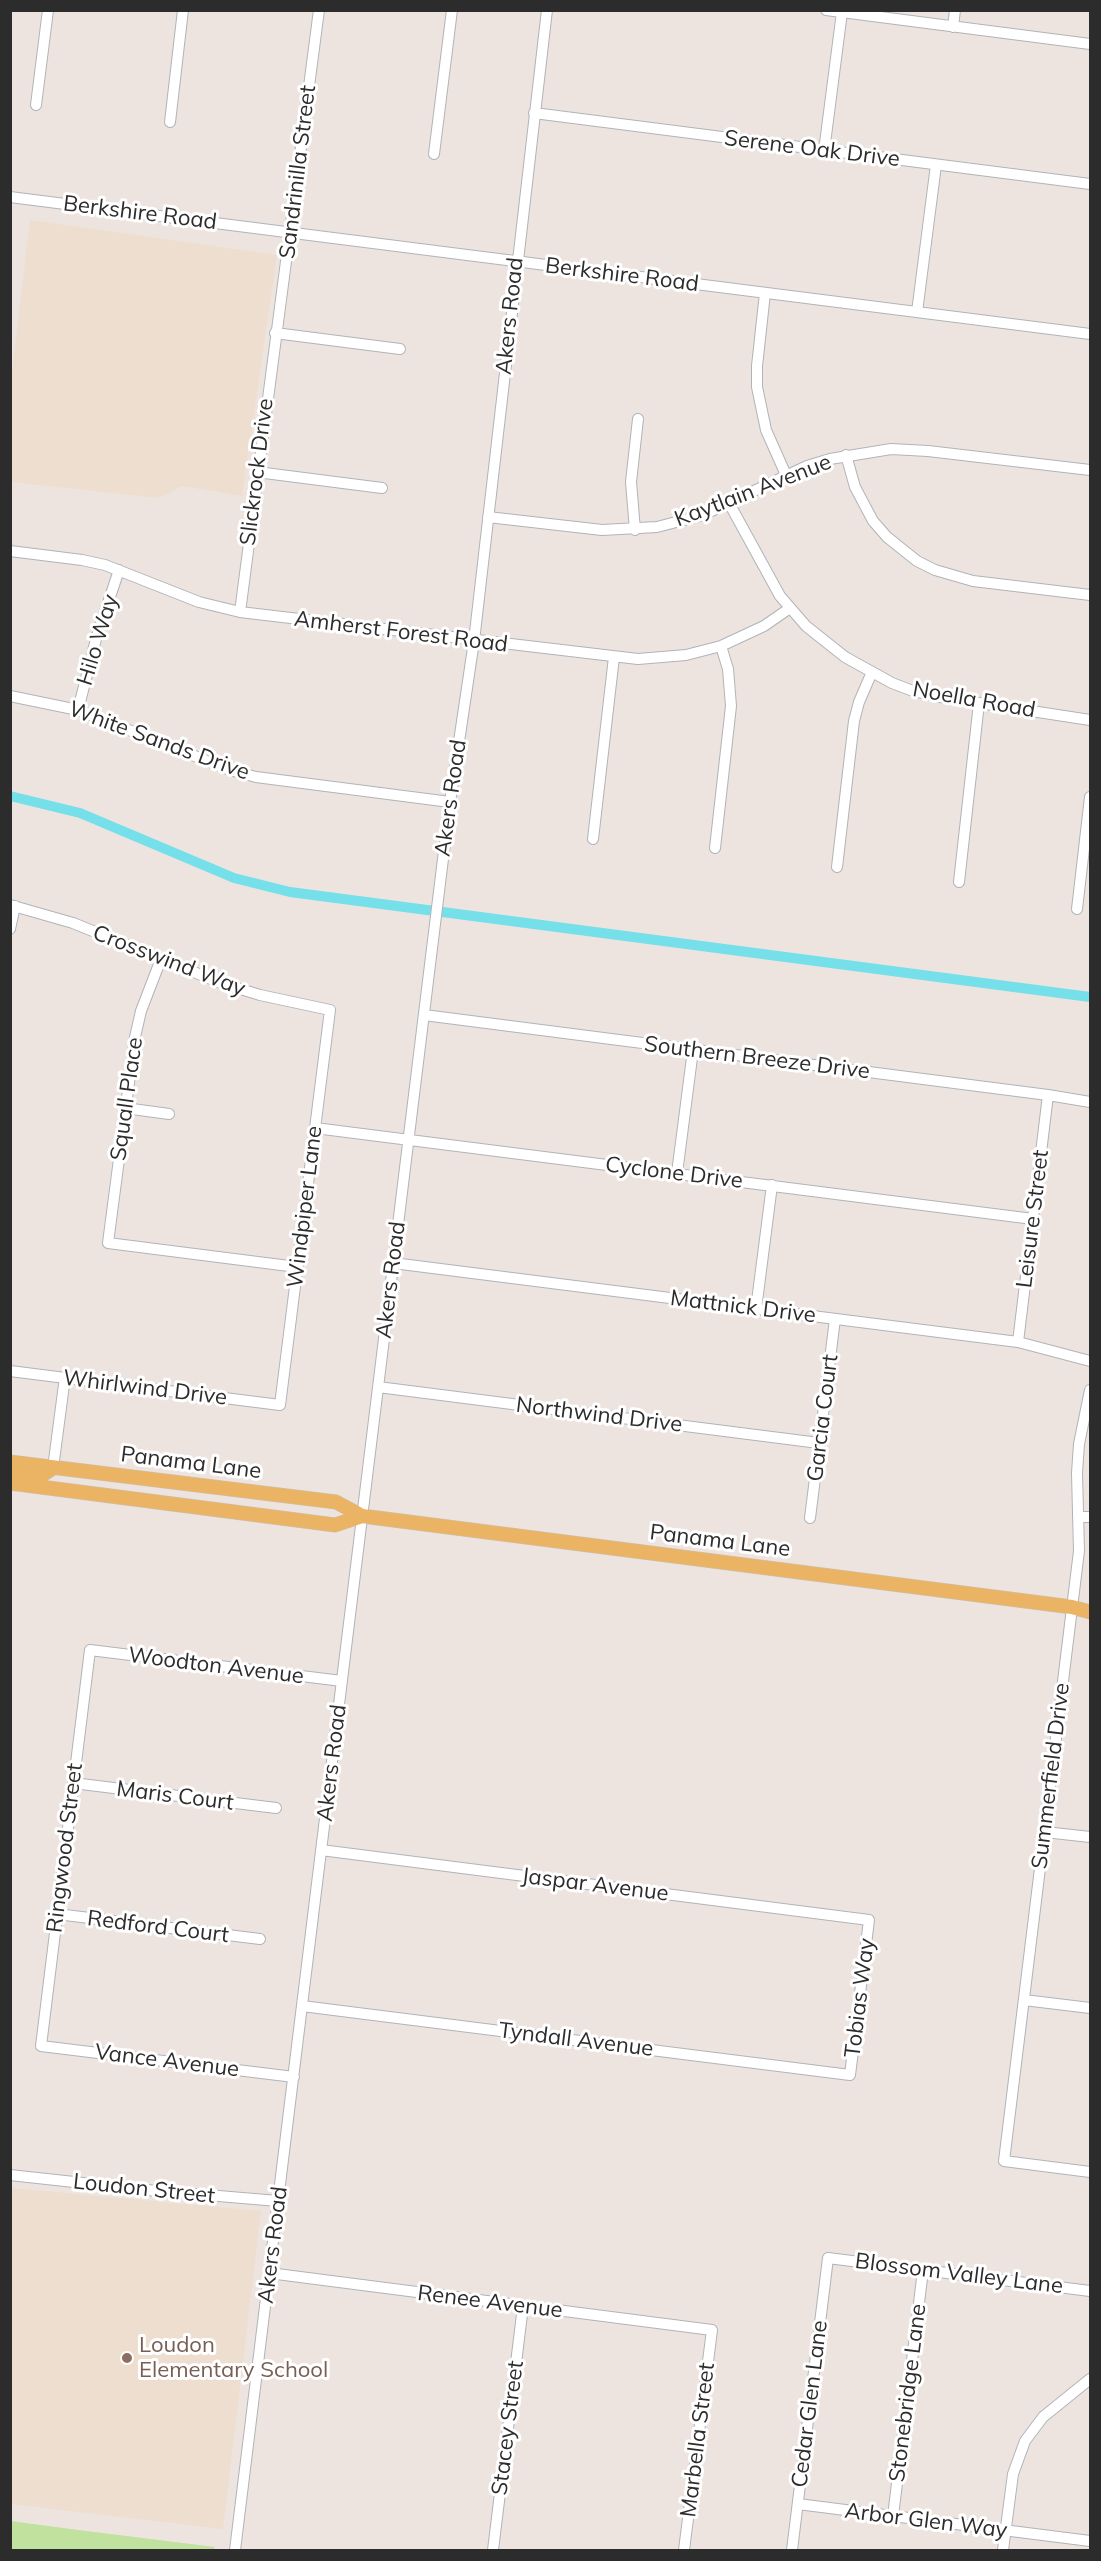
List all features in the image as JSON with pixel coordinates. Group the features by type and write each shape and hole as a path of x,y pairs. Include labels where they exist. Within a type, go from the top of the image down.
{"main road":[{"name":"Panama Lane","path":"10,1462 336,1502 362,1516 1072,1607 1090,1612"},
{"path":"10,1476 41,1476 53,1468"},
{"name":"Panama Lane","path":"10,1483 335,1525 362,1516"},
{"name":"Panama Lane","path":"1072,1607 1090,1605"}],"street":[{"path":"36,105 48,10"},
{"path":"170,122 183,10"},
{"name":"Sandrinilla Street","path":"275,333 291,232 318,10"},
{"path":"434,154 452,10"},
{"name":"Akers Road","path":"235,2550 450,802 474,640 516,261 547,10"},
{"path":"826,10 1090,44"},
{"path":"953,27 955,10"},
{"path":"824,150 842,12"},
{"name":"Serene Oak Drive","path":"534,113 1090,184"},
{"path":"917,312 936,165"},
{"name":"Berkshire Road","path":"10,197 1090,334"},
{"path":"765,293 757,387 766,430 786,475"},
{"path":"275,333 399,349"},
{"name":"Slickrock Drive","path":"240,612 275,333"},
{"path":"635,530 632,482 638,419"},
{"name":"Kaytlain Avenue","path":"488,517 602,530 635,530 680,522 729,503 815,463 846,455 891,449 1090,470"},
{"path":"846,455 855,487 873,521 887,537 917,561 935,570 973,581 1090,595"},
{"path":"257,472 382,488"},
{"name":"Noella Road","path":"729,503 769,578 790,608 825,643 872,672 913,691 979,704 1090,720"},
{"name":"Amherst Forest Road","path":"10,551 82,560 119,570 199,602 240,612 614,657 662,658 686,655 721,646 764,626 790,608"},
{"name":"Hilo Way","path":"78,710 96,639 119,570"},
{"path":"715,848 731,706 728,669 721,646"},
{"path":"593,839 614,657"},
{"path":"837,867 854,721 872,672"},
{"name":"White Sands Drive","path":"10,696 78,710 230,770 256,777 450,802"},
{"path":"959,882 979,704"},
{"path":"1077,909 1090,797"},
{"path":"10,929 13,906"},
{"name":"Crosswind Way","path":"13,906 73,923 221,983 260,995 330,1010"},
{"name":"Squall Place","path":"161,959 147,991 137,1028 108,1243 297,1267"},
{"name":"Windpiper Lane","path":"280,1405 330,1010"},
{"name":"Southern Breeze Drive","path":"424,1016 1090,1102"},
{"path":"677,1173 693,1050"},
{"name":"Leisure Street","path":"1018,1342 1048,1095"},
{"path":"126,1108 169,1114"},
{"name":"Cyclone Drive","path":"315,1128 1033,1219"},
{"path":"756,1309 772,1185"},
{"name":"Mattnick Drive","path":"393,1263 1018,1342 1090,1361"},
{"name":"Garcia Court","path":"810,1518 835,1319"},
{"name":"Whirlwind Drive","path":"10,1371 280,1405"},
{"path":"53,1468 65,1377"},
{"name":"Northwind Drive","path":"378,1387 819,1443"},
{"name":"Summerfield Drive","path":"1090,1390 1079,1444 1079,1551 1004,2162 1090,2172"},
{"path":"1078,1517 1090,1517"},
{"name":"Woodton Avenue","path":"90,1650 342,1681"},
{"name":"Ringwood Street","path":"41,2046 90,1650"},
{"name":"Maris Court","path":"73,1783 276,1808"},
{"path":"1045,1832 1090,1837"},
{"name":"Jaspar Avenue","path":"321,1850 869,1920"},
{"name":"Redford Court","path":"57,1914 260,1939"},
{"name":"Tobias Way","path":"850,2075 869,1920"},
{"path":"1024,2000 1090,2008"},
{"name":"Tyndall Avenue","path":"302,2006 850,2075"},
{"name":"Vance Avenue","path":"41,2046 294,2077"},
{"name":"Loudon Street","path":"10,2175 278,2201"},
{"name":"Blossom Valley Lane","path":"828,2258 1090,2291"},
{"name":"Cedar Glen Lane","path":"792,2550 828,2258"},
{"name":"Stonebridge Lane","path":"893,2516 923,2270"},
{"name":"Renee Avenue","path":"269,2273 712,2330"},
{"name":"Stacey Street","path":"493,2550 523,2306"},
{"name":"Marbella Street","path":"684,2550 712,2330"},
{"path":"1003,2550 1013,2474 1026,2441 1043,2417 1090,2379"},
{"name":"Arbor Glen Way","path":"798,2504 1090,2541"}],"shaded area":[{"path":"30,220 277,255 242,496 182,486 159,498 11,482 11,381"},
{"name":"Loudon Elementary School","path":"11,2188 261,2211 223,2529 11,2504"}],"green space":[{"path":"11,2521 215,2547 213,2550 11,2550"}],"waterway":[{"path":"10,796 80,813 234,878 290,892 1090,997"}],"place":[{"name":"Loudon Elementary School","path":"127,2358"}]}
